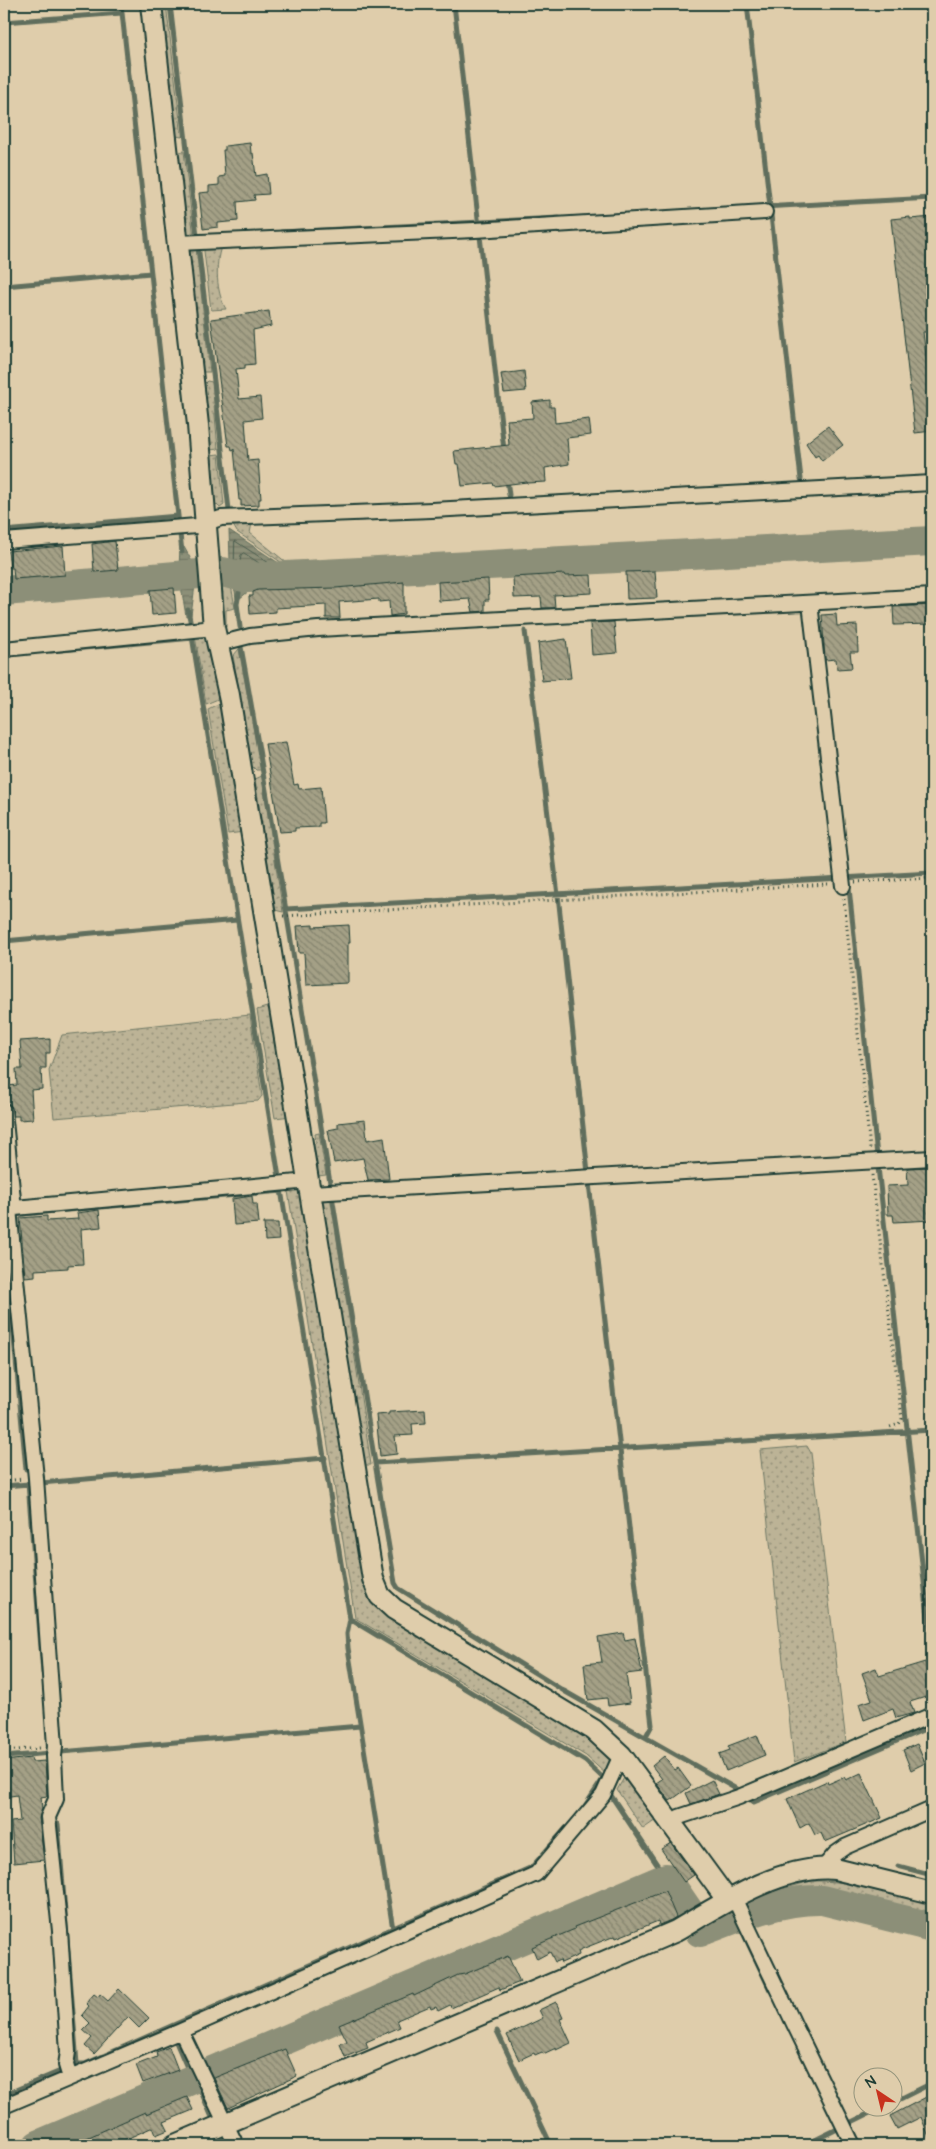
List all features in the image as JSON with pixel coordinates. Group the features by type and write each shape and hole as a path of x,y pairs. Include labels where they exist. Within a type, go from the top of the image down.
{"street":[{"path":"151,4 192,243 198,425 209,572 216,636 229,695 321,1189 373,1579 380,1596 394,1609 594,1730 621,1756 737,1907 853,2145"},
{"path":"192,243 479,230 765,212"},
{"path":"4,541 198,526 221,518 432,510 932,483"},
{"path":"4,649 216,636 250,636 318,629 932,596"},
{"path":"810,602 843,881"},
{"path":"4,1111 9,1211 36,1488 56,1746 54,1756 56,1799 48,1817 60,1931 68,2071"},
{"path":"9,1211 281,1184 321,1189 870,1155 932,1158"},
{"path":"671,1823 679,1817 744,1795 932,1715"},
{"path":"4,2106 68,2071 181,2031 536,1874 606,1790 621,1756"},
{"path":"823,1868 834,1854 846,1847 932,1810"},
{"path":"175,2145 676,1931 694,1920 737,1907 793,1873 823,1868 848,1871 932,1893"},
{"path":"181,2031 236,2145"}],"path":[{"path":"283,916 843,881 932,878"},
{"path":"843,881 870,1155 902,1419 899,1424 890,1427"},
{"path":"4,1751 56,1746"}],"shaded area":[{"path":"158,4 166,4 182,137 176,136 174,133"},
{"path":"184,151 194,238 184,232 177,157 180,152"},
{"path":"196,247 210,372 203,372 201,369 188,253 191,248"},
{"path":"207,247 221,247 218,262 218,287 226,309 211,310 204,251"},
{"path":"207,381 212,382 218,449 210,450 204,384"},
{"path":"219,454 224,505 220,508 212,500 210,455"},
{"path":"252,523 250,533 287,563 288,567 237,532 233,525"},
{"path":"226,581 232,590 235,608 226,610 226,627 223,625 219,582"},
{"path":"195,636 208,636 218,685 218,699 206,704"},
{"path":"239,649 261,770 256,770 252,766 233,656"},
{"path":"218,704 222,706 244,832 228,834 208,709"},
{"path":"262,776 283,912 275,910 255,779"},
{"path":"270,1006 291,1116 275,1118 257,1010"},
{"path":"250,1015 262,1096 258,1101 54,1118 49,1070 62,1035"},
{"path":"319,1133 326,1175 318,1176 312,1145 316,1143 315,1134"},
{"path":"299,1189 368,1592 372,1603 379,1610 582,1732 613,1759 607,1775 586,1756 355,1618 288,1191"},
{"path":"325,1198 331,1198 371,1465 363,1465 322,1207 322,1201"},
{"path":"807,1446 811,1453 846,1742 794,1762 760,1450"},
{"path":"625,1776 656,1820 643,1829 617,1790"},
{"path":"811,1881 857,1885 932,1902 932,1919 818,1893 795,1896 747,1910 748,1902 772,1892"}],"water":[{"path":"229,530 289,570 290,582 255,586 239,599 236,599 235,591 227,578 195,585 191,615 186,616 180,582 176,582 175,569 179,568 180,547 184,547 194,565 227,563 230,560"}],"building":[{"path":"250,143 256,176 267,174 269,194 254,195 255,200 237,202 238,221 218,223 218,227 203,229 199,193 209,192 209,186 219,185 219,177 225,176 223,150 225,150 225,146"},
{"path":"910,217 910,219 932,217 932,332 923,332 932,405 932,431 915,433 891,219"},
{"path":"269,311 271,326 253,330 255,364 245,365 245,368 236,369 239,399 260,397 262,418 245,420 248,461 258,460 261,499 259,499 259,505 241,506 234,449 232,450 231,446 228,446 211,319"},
{"path":"524,371 526,391 504,393 501,374"},
{"path":"550,400 550,407 554,407 555,423 589,419 591,435 567,438 569,464 545,468 546,482 494,486 493,483 462,486 459,464 456,464 454,451 509,445 507,420 533,418 532,402"},
{"path":"828,426 843,445 822,461 818,455 815,457 806,443"},
{"path":"115,541 118,570 94,572 92,544"},
{"path":"63,546 65,575 14,579 13,568 10,568 8,551"},
{"path":"655,571 657,598 627,599 626,572"},
{"path":"564,574 565,576 591,575 592,593 554,595 555,608 542,608 541,597 514,598 513,577"},
{"path":"488,579 489,600 485,600 485,611 473,612 470,599 439,601 438,582"},
{"path":"404,582 404,614 390,616 389,601 379,602 379,599 339,602 340,618 326,618 326,605 276,608 276,612 250,614 249,596 253,596 253,592 258,590 336,588"},
{"path":"174,588 176,613 152,615 150,590"},
{"path":"932,605 932,624 894,625 893,607"},
{"path":"836,614 837,626 857,625 858,652 850,652 852,668 837,669 836,659 825,660 822,615"},
{"path":"614,622 617,653 592,655 590,623"},
{"path":"566,639 571,678 542,681 538,643"},
{"path":"286,742 294,785 298,784 299,789 321,787 324,823 319,823 319,827 295,828 295,831 280,832 265,744"},
{"path":"313,925 313,927 349,925 348,983 306,985 304,953 299,953 297,926"},
{"path":"50,1039 50,1053 46,1053 46,1068 41,1068 42,1089 31,1090 33,1119 19,1120 19,1116 13,1116 11,1106 6,1103 7,1086 17,1085 16,1069 22,1069 20,1041"},
{"path":"365,1120 367,1140 384,1137 389,1179 368,1180 363,1158 334,1163 328,1130 338,1128 338,1123"},
{"path":"932,1167 932,1220 894,1222 893,1215 888,1215 887,1186 908,1185 907,1168"},
{"path":"252,1196 253,1204 257,1204 259,1223 234,1225 232,1199"},
{"path":"99,1210 101,1227 81,1229 83,1264 68,1265 68,1268 35,1270 35,1276 25,1277 20,1218 47,1216 47,1221 78,1219 77,1213"},
{"path":"264,1223 278,1223 279,1240 265,1241"},
{"path":"425,1410 426,1423 412,1424 413,1435 395,1436 397,1454 380,1456 376,1415 389,1414 389,1412"},
{"path":"623,1633 625,1640 635,1638 642,1672 626,1674 630,1703 608,1706 607,1698 588,1700 584,1664 602,1662 598,1637"},
{"path":"925,1662 932,1685 932,1695 910,1702 914,1713 896,1718 893,1709 864,1720 859,1704 872,1700 862,1673 876,1668 879,1676"},
{"path":"757,1735 765,1755 726,1771 719,1754 730,1750 728,1746"},
{"path":"917,1744 925,1763 911,1770 903,1750"},
{"path":"664,1756 675,1770 678,1768 691,1786 670,1801 656,1783 662,1779 652,1766"},
{"path":"31,1758 32,1762 45,1761 47,1796 41,1797 42,1810 39,1818 44,1860 14,1863 11,1822 20,1821 17,1795 4,1797 4,1761"},
{"path":"861,1773 882,1818 825,1842 821,1833 815,1835 809,1823 800,1828 787,1799 827,1781 828,1784 844,1777 846,1780"},
{"path":"712,1780 719,1794 691,1804 686,1793"},
{"path":"671,1843 694,1875 684,1882 661,1849"},
{"path":"665,1891 676,1917 671,1920 659,1925 658,1921 616,1938 615,1936 578,1951 579,1955 561,1963 560,1960 555,1962 550,1952 537,1959 532,1947 575,1929 574,1927"},
{"path":"508,1956 520,1982 500,1990 499,1987 451,2008 450,2005 438,2011 436,2007 431,2009 430,2006 397,2020 400,2027 366,2042 368,2048 345,2057 340,2044 347,2041 339,2025 413,1994 414,1996 458,1975 465,1974"},
{"path":"119,1989 149,2018 139,2028 128,2017 94,2054 85,2046 92,2038 83,2030 90,2023 82,2015 89,2006 86,2003 94,1994 98,1997 100,1994 108,2001"},
{"path":"556,2002 563,2018 560,2019 571,2043 543,2054 542,2052 535,2055 534,2053 519,2060 507,2035 543,2018 539,2010"},
{"path":"169,2047 178,2070 143,2083 136,2065 157,2057 156,2052"},
{"path":"285,2049 297,2076 228,2108 214,2078"},
{"path":"932,2094 932,2144 921,2117 897,2129 890,2116 904,2116 904,2109"},
{"path":"187,2097 193,2110 164,2122 168,2130 156,2135 153,2127 113,2145 71,2145 145,2112 146,2114"}],"waterway":[{"path":"121,4 182,552"},
{"path":"170,4 229,510"},
{"path":"454,4 504,450"},
{"path":"747,4 801,479"},
{"path":"4,22 122,13"},
{"path":"762,207 932,198"},
{"path":"281,232 559,218"},
{"path":"4,286 151,273"},
{"path":"507,479 509,495"},
{"path":"4,531 178,516"},
{"path":"4,591 222,572 249,578 932,541"},
{"path":"239,593 237,604 240,627"},
{"path":"188,610 191,625"},
{"path":"525,631 558,895 588,1173"},
{"path":"192,636 350,1619 585,1761 603,1778 601,1782 603,1784"},
{"path":"51,651 193,638"},
{"path":"241,647 262,764 375,1466 395,1583 398,1588 564,1691 738,1790 754,1802 932,1726"},
{"path":"286,909 932,873"},
{"path":"849,888 877,1156"},
{"path":"4,941 237,920"},
{"path":"878,1167 932,1653"},
{"path":"589,1183 652,1725 646,1736"},
{"path":"11,1215 282,1191"},
{"path":"4,1229 26,1469"},
{"path":"375,1463 932,1430"},
{"path":"41,1483 325,1458"},
{"path":"28,1483 43,1673"},
{"path":"4,1486 29,1484"},
{"path":"350,1619 347,1634 348,1648 393,1929"},
{"path":"61,1752 360,1726"},
{"path":"4,1757 51,1753"},
{"path":"585,1806 601,1782"},
{"path":"608,1791 666,1878"},
{"path":"58,1824 77,2064"},
{"path":"4,2095 77,2064 85,2064 532,1867 566,1828"},
{"path":"898,1866 932,1875"},
{"path":"38,2145 666,1878 688,1910 700,1932 760,1910 806,1900 822,1900 932,1927"},
{"path":"736,1918 770,1990"},
{"path":"497,2031 551,2145"},
{"path":"176,2042 192,2079"},
{"path":"195,2077 211,2115"},
{"path":"904,2097 932,2083"},
{"path":"805,2145 864,2116"}]}
